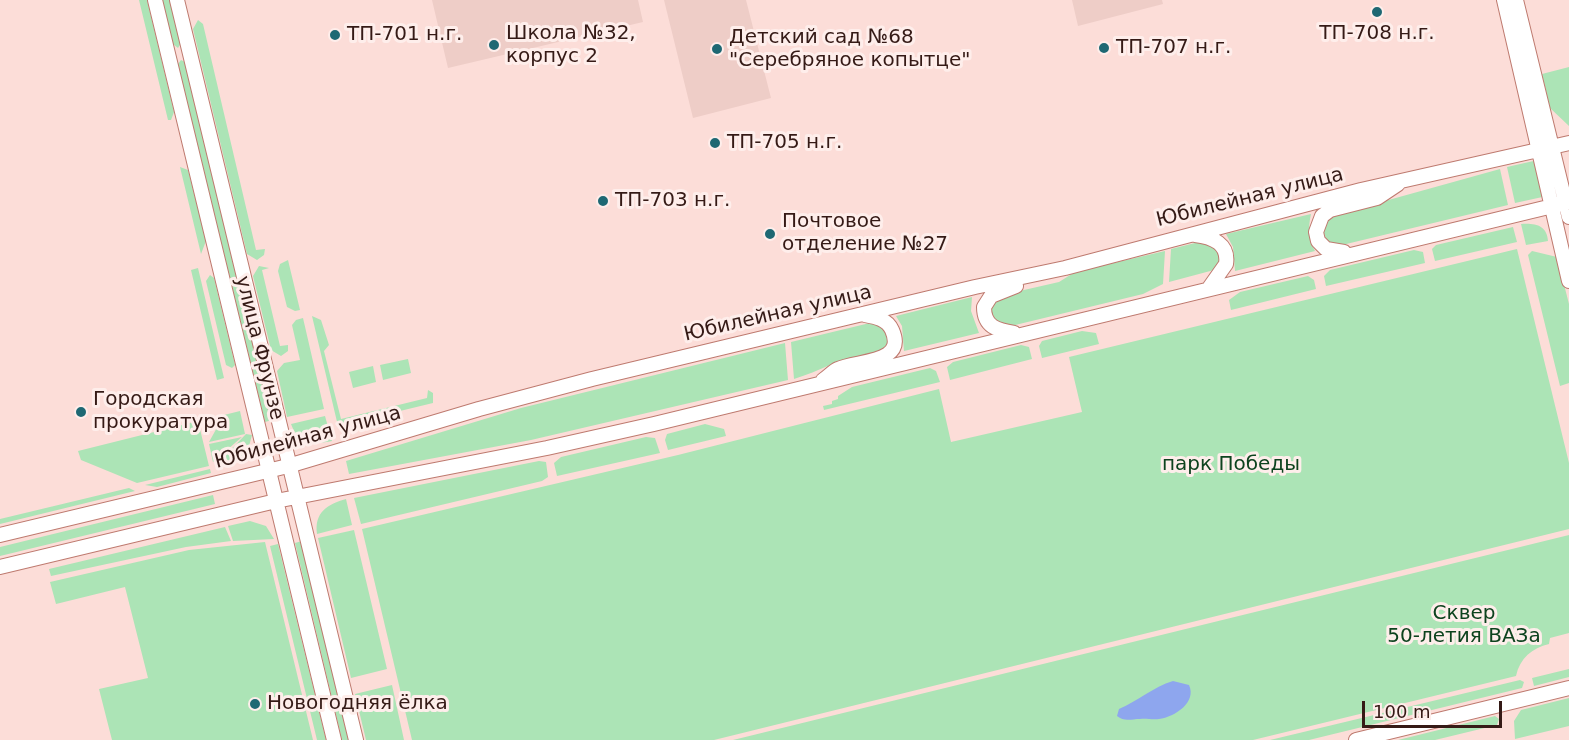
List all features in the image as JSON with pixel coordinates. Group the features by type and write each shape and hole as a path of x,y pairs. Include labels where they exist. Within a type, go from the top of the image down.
{"main road":[{"name":"улица Фрунзе","path":"155,0 334,740"},
{"name":"улица Фрунзе","path":"177,0 356,740"},
{"path":"1504,0 1545,148 1562,204 1569,217"},
{"path":"1516,0 1545,148"},
{"path":"169,55 189,51"},
{"name":"Юбилейная улица","path":"0,535 288,466 592,379 861,314 1065,268 1408,178 1569,143"},
{"path":"1357,252 1326,249 1318,242 1316,232 1322,216 1330,210 1377,198 1408,178"},
{"path":"0,567 276,501 547,448 817,385 1019,333 1562,204"},
{"path":"1562,204 1569,281"},
{"path":"1188,235 1215,240 1225,252 1226,264 1209,288"},
{"path":"1019,333 997,330 990,325 984,315 986,301 998,292 1046,279 1065,268"},
{"path":"817,385 838,369 885,357 893,349 894,333 890,325 883,320 861,314"},
{"path":"1356,740 1569,688"}],"shaded area":[{"name":"Школа №32, корпус 2","path":"432,0 638,0 643,22 448,68"},
{"name":"Детский сад №68 \"Серебряное копытце\"","path":"664,0 746,0 771,98 693,118"},
{"path":"1072,0 1162,0 1163,4 1078,26"}],"green space":[{"path":"139,0 147,0 174,112 171,120 168,120"},
{"path":"162,0 170,0 181,43 178,48 173,44"},
{"path":"198,20 203,24 256,250 265,249 264,255 257,260 247,254 193,29"},
{"path":"181,60 185,62 272,420 265,422 178,64"},
{"path":"1569,67 1569,126 1550,108 1542,74"},
{"path":"1538,160 1547,196 1515,203 1507,167"},
{"path":"180,167 188,170 206,241 201,254"},
{"path":"1500,169 1508,205 1338,246 1328,241 1325,236 1324,225 1331,216"},
{"path":"1311,214 1309,233 1315,251 1235,271 1233,247 1226,234"},
{"path":"1521,224 1543,228 1548,241 1526,245"},
{"path":"1513,227 1517,242 1435,261 1432,249 1436,245"},
{"path":"1199,242 1218,248 1221,260 1214,270 1169,282 1171,249"},
{"name":"парк Победы","path":"1517,249 1569,463 1569,529 714,740 412,740 362,529 678,455 939,389 951,442 1082,412 1069,357"},
{"path":"1414,250 1423,252 1425,263 1326,286 1324,276 1330,270"},
{"path":"1165,251 1163,284 1143,294 1007,327 995,324 988,306 1002,295 1059,282 1075,272"},
{"path":"1532,251 1557,257 1569,304 1569,383 1560,386 1528,255"},
{"path":"288,260 300,310 295,311 287,307 278,271 280,264"},
{"path":"259,266 269,268 262,270 280,346 288,345 288,351 281,356 271,350 253,276"},
{"path":"198,268 224,378 217,380 191,270"},
{"path":"210,275 214,278 235,365 232,368 226,365 206,281"},
{"path":"1308,276 1314,280 1316,289 1231,310 1229,300 1240,292"},
{"path":"972,297 971,311 979,333 904,351 902,326 896,316"},
{"path":"312,316 321,320 329,345 324,351 341,419 427,398 428,390 433,393 433,403 338,426"},
{"path":"303,318 324,409 287,417 277,371 284,363 300,360 292,325 296,320"},
{"path":"874,322 886,329 888,345 881,350 867,356 830,365 794,379 791,342"},
{"path":"1082,331 1096,333 1099,344 1042,358 1039,346 1042,341"},
{"path":"785,343 788,380 531,440 349,474 346,461 521,408"},
{"path":"1021,345 1029,347 1032,359 950,380 947,367 953,362"},
{"path":"408,359 411,373 383,380 380,365"},
{"path":"373,366 376,382 353,388 349,372"},
{"path":"930,368 936,371 940,382 824,410 823,406 832,404 832,401 838,399 838,396 852,387"},
{"path":"240,411 245,434 209,442 224,415"},
{"path":"325,416 332,441 307,442 298,436 291,424"},
{"path":"198,421 209,466 137,483 81,460 78,451"},
{"path":"705,424 724,429 726,436 668,450 665,440 667,434"},
{"path":"246,434 252,435 246,457 216,465"},
{"path":"242,437 213,462 209,444"},
{"path":"646,437 655,438 660,453 557,476 554,463 561,457"},
{"path":"539,461 546,462 548,477 542,481 361,524 354,498"},
{"path":"210,469 211,473 157,487 145,485"},
{"path":"129,488 135,491 0,524 0,519"},
{"path":"213,495 215,504 0,556 0,547"},
{"path":"346,499 352,525 317,534 318,520 324,510 333,503"},
{"path":"250,521 266,526 274,539 233,541 228,526"},
{"path":"225,527 231,541 186,547 51,576 49,569"},
{"path":"354,530 387,669 351,678 318,538"},
{"name":"Сквер 50-летия ВАЗа","path":"1569,535 1569,633 1550,638 1549,644 1537,648 1528,655 1520,664 1516,676 1253,740 733,740"},
{"path":"302,541 350,740 342,740 295,543"},
{"path":"265,542 313,740 112,740 99,689 148,678 125,587 56,604 50,582 189,550"},
{"path":"278,544 326,740 317,740 270,546"},
{"path":"1569,669 1569,677 1534,686 1532,678"},
{"path":"1520,680 1524,682 1522,688 1309,740 1270,740"},
{"path":"392,685 404,740 366,740 355,694"},
{"path":"1569,698 1569,726 1515,739 1514,721 1521,710"},
{"path":"1495,716 1499,719 1497,725 1435,740 1398,740"}],"water":[{"path":"1173,681 1189,685 1191,691 1187,703 1178,712 1156,719 1125,720 1117,716 1119,709"}],"place":[{"name":"ТП-708 н.г.","path":"1377,12"},
{"name":"ТП-701 н.г.","path":"335,35"},
{"name":"Школа №32, корпус 2","path":"494,45"},
{"name":"ТП-707 н.г.","path":"1104,48"},
{"name":"Детский сад №68 \"Серебряное копытце\"","path":"717,49"},
{"name":"ТП-705 н.г.","path":"715,143"},
{"name":"ТП-703 н.г.","path":"603,201"},
{"name":"Почтовое отделение №27","path":"770,234"},
{"name":"Городская прокуратура","path":"81,412"},
{"name":"Новогодняя ёлка","path":"255,704"}]}
